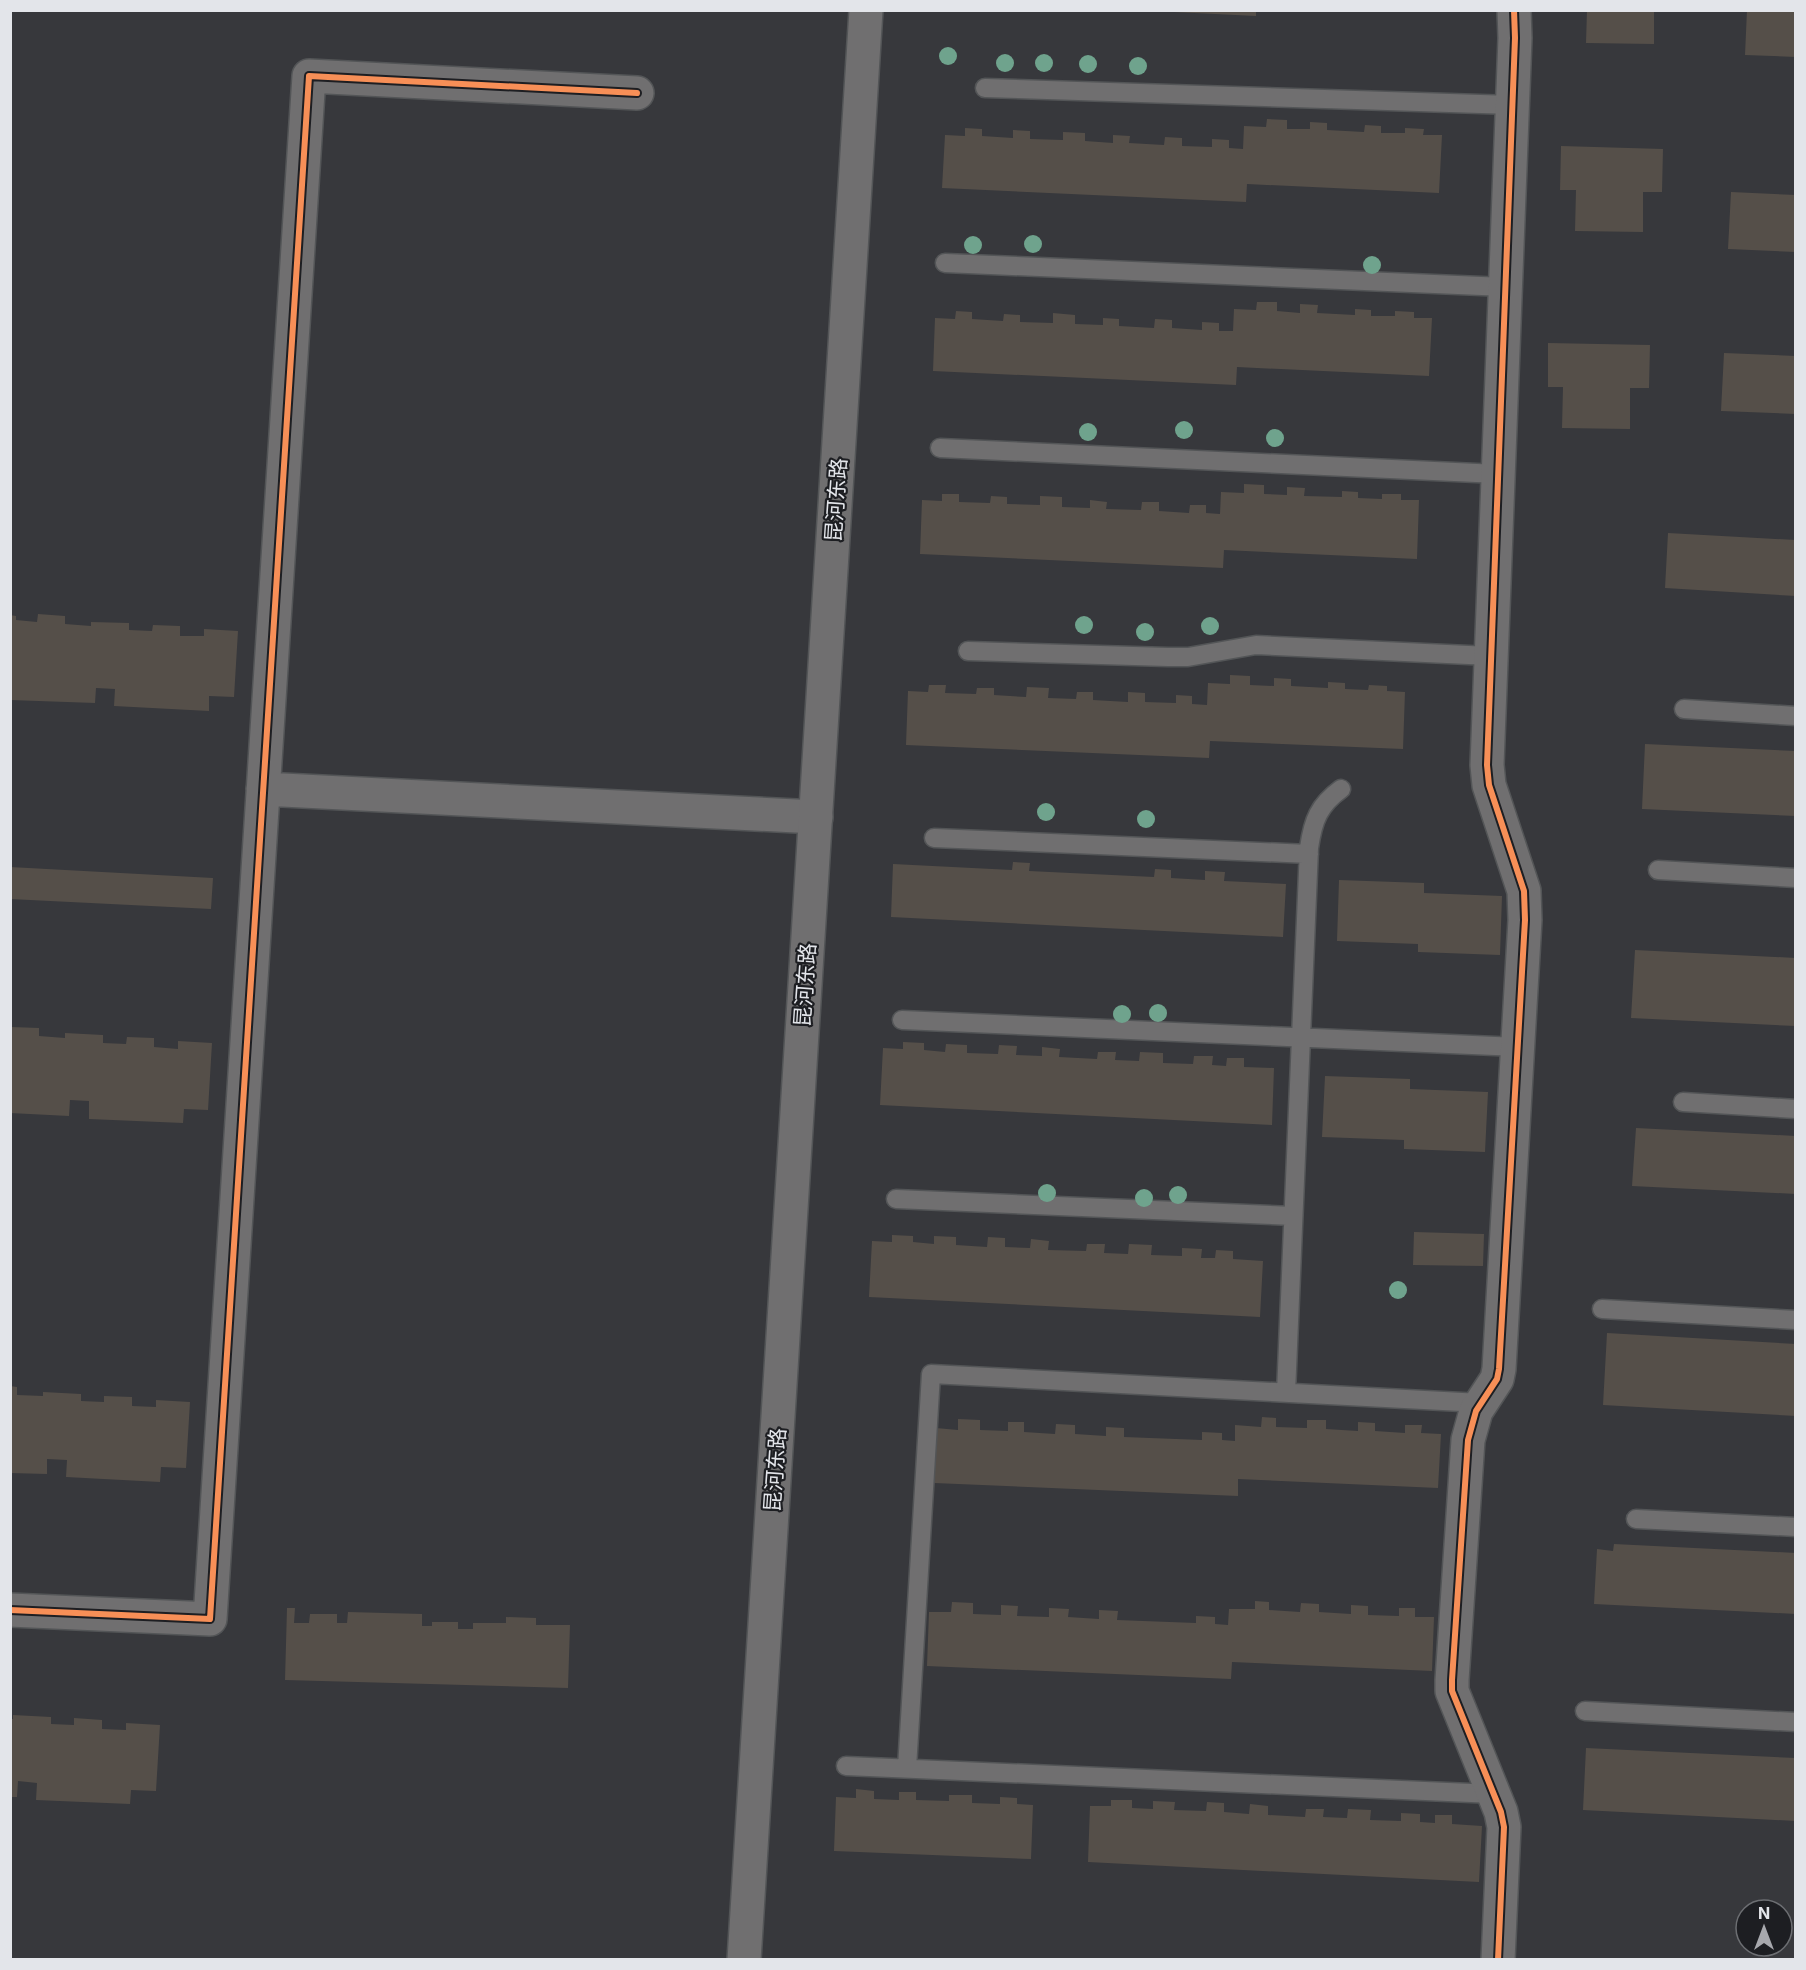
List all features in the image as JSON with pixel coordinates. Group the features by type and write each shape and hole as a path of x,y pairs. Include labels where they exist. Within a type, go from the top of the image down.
{"street":[{"name":"昆河东路","path":"744,1959 866,10"},
{"path":"1498,1959 1505,1844 1501,1812 1452,1691 1452,1680 1468,1440 1472,1421 1497,1379 1499,1369 1525,906 1524,891 1489,785 1487,749 1515,38 1514,10"},
{"path":"10,1610 210,1619 309,76 636,93"},
{"path":"263,789 816,817"}],"lane":[{"path":"985,88 1512,105"},
{"path":"945,263 1505,287"},
{"path":"940,448 1498,474"},
{"path":"968,651 1188,657 1256,645 1490,656"},
{"path":"1684,709 1796,716"},
{"path":"1286,1393 1311,831 1327,800 1341,789"},
{"path":"934,838 1309,854"},
{"path":"1658,870 1796,878"},
{"path":"902,1020 1518,1047"},
{"path":"1683,1102 1796,1109"},
{"path":"896,1199 1293,1216"},
{"path":"1602,1309 1796,1320"},
{"path":"907,1768 931,1374 1481,1403"},
{"path":"1636,1519 1796,1527"},
{"path":"1585,1711 1796,1722"},
{"path":"846,1766 1494,1794"}],"building":[{"path":"1174,10 1256,10 1256,16 1174,12"},
{"path":"1587,10 1654,10 1654,44 1586,43"},
{"path":"1747,10 1796,10 1796,57 1745,55"},
{"path":"1267,119 1287,120 1287,129 1310,129 1310,122 1327,123 1327,130 1364,132 1365,125 1381,126 1381,133 1405,133 1405,128 1424,129 1423,135 1442,135 1439,193 1247,184 1246,202 942,188 945,135 965,136 965,128 982,129 982,136 1013,138 1013,130 1030,131 1030,139 1063,140 1063,132 1085,133 1085,141 1113,143 1113,135 1130,136 1129,143 1164,145 1165,137 1182,138 1182,146 1212,147 1212,139 1229,140 1229,148 1243,149 1244,126 1266,127"},
{"path":"1561,146 1663,149 1662,192 1643,192 1643,232 1575,231 1576,190 1560,190"},
{"path":"1731,192 1796,195 1796,252 1728,249"},
{"path":"1257,302 1277,302 1277,311 1300,313 1300,304 1318,305 1317,313 1355,315 1355,309 1371,310 1371,316 1395,316 1395,311 1414,312 1414,318 1432,318 1429,376 1237,367 1236,385 933,371 935,318 955,319 956,311 972,312 972,319 1003,321 1004,314 1020,315 1020,322 1053,323 1053,313 1075,315 1075,324 1103,325 1103,318 1119,319 1119,326 1154,328 1155,319 1172,320 1172,328 1202,330 1202,322 1219,323 1219,331 1233,331 1234,309 1256,310"},
{"path":"1548,343 1650,345 1649,388 1630,388 1630,429 1562,428 1563,387 1548,387"},
{"path":"1724,353 1796,356 1796,414 1721,411"},
{"path":"1244,484 1264,485 1264,494 1287,495 1287,487 1305,488 1304,496 1342,497 1342,491 1358,492 1358,498 1382,499 1382,494 1401,494 1401,500 1419,500 1417,559 1224,550 1223,568 920,554 922,500 942,501 942,494 959,494 959,502 990,503 991,496 1007,497 1007,504 1040,505 1040,496 1062,497 1062,507 1090,508 1090,500 1107,502 1106,509 1141,510 1142,502 1159,502 1159,511 1189,513 1190,505 1206,505 1206,513 1220,514 1221,492 1244,493"},
{"path":"1668,533 1796,540 1796,596 1665,588"},
{"path":"38,614 65,616 65,624 91,626 91,622 129,623 129,630 152,631 153,625 180,626 180,636 204,636 204,629 238,631 234,697 209,696 209,711 114,706 115,689 96,688 95,703 10,700 10,615 16,616 16,620 37,622"},
{"path":"1230,675 1250,676 1250,685 1274,686 1274,678 1291,679 1291,686 1328,688 1328,682 1345,683 1345,689 1368,690 1369,685 1387,686 1387,691 1405,692 1403,749 1210,741 1209,758 906,745 908,691 928,692 929,685 946,685 945,693 976,694 977,688 994,688 994,695 1026,697 1027,687 1049,688 1048,698 1076,699 1077,692 1093,692 1093,700 1128,702 1128,692 1145,693 1145,702 1176,703 1176,695 1192,696 1192,704 1207,705 1208,683 1230,684"},
{"path":"1645,744 1796,751 1796,816 1642,809"},
{"path":"1013,862 1030,863 1029,871 1154,877 1155,869 1171,870 1171,878 1205,880 1205,871 1225,872 1224,881 1286,884 1283,937 891,917 893,864 1012,870"},
{"path":"10,867 213,878 211,909 10,899"},
{"path":"1339,880 1424,883 1424,893 1502,896 1500,955 1418,952 1418,944 1337,941"},
{"path":"1635,950 1796,958 1796,1026 1631,1018"},
{"path":"11,1027 39,1028 39,1036 65,1038 65,1033 103,1035 103,1043 126,1044 127,1037 154,1038 154,1047 178,1049 178,1041 212,1043 208,1110 184,1109 183,1123 89,1119 89,1101 70,1100 69,1116 10,1113"},
{"path":"903,1042 924,1043 924,1050 945,1052 946,1044 967,1045 967,1053 998,1054 999,1045 1017,1046 1016,1055 1042,1056 1042,1047 1060,1049 1059,1057 1097,1059 1098,1052 1116,1052 1115,1060 1139,1061 1140,1052 1163,1053 1163,1063 1193,1064 1194,1056 1213,1056 1212,1065 1226,1066 1227,1058 1244,1058 1244,1067 1274,1068 1272,1125 880,1105 883,1048 903,1049"},
{"path":"1325,1076 1410,1079 1410,1089 1488,1092 1485,1152 1404,1149 1404,1140 1322,1137"},
{"path":"1636,1128 1796,1136 1796,1194 1632,1186"},
{"path":"1414,1232 1484,1234 1483,1266 1413,1265"},
{"path":"892,1235 913,1236 913,1242 934,1244 934,1236 956,1237 956,1245 987,1247 988,1237 1005,1238 1005,1247 1030,1248 1031,1239 1049,1241 1048,1250 1086,1251 1087,1244 1105,1244 1104,1253 1128,1254 1129,1244 1152,1245 1151,1255 1182,1256 1182,1248 1202,1249 1201,1258 1215,1258 1216,1250 1233,1251 1233,1259 1263,1261 1260,1317 869,1297 872,1241 892,1242"},
{"path":"1607,1333 1796,1344 1796,1416 1603,1405"},
{"path":"10,1386 17,1387 17,1395 43,1396 43,1392 81,1394 81,1401 104,1402 104,1396 132,1397 132,1406 156,1407 156,1400 190,1402 186,1468 161,1467 160,1482 66,1477 67,1460 47,1459 47,1474 10,1473"},
{"path":"1262,1417 1276,1418 1276,1427 1307,1428 1307,1420 1326,1420 1326,1429 1358,1431 1358,1422 1375,1423 1375,1431 1405,1433 1405,1425 1422,1425 1421,1433 1441,1434 1438,1488 1238,1479 1238,1496 934,1483 936,1428 958,1430 958,1419 980,1420 980,1430 1008,1431 1008,1422 1024,1422 1024,1432 1055,1434 1056,1424 1075,1425 1075,1434 1106,1436 1106,1427 1124,1428 1124,1437 1202,1440 1202,1432 1222,1433 1222,1440 1235,1441 1235,1425 1261,1427"},
{"path":"1614,1544 1796,1553 1796,1614 1594,1604 1597,1549 1613,1551"},
{"path":"1255,1601 1269,1602 1269,1610 1300,1612 1301,1603 1319,1604 1319,1612 1351,1614 1351,1605 1368,1606 1368,1615 1399,1616 1399,1608 1415,1608 1415,1617 1434,1617 1432,1671 1232,1662 1231,1679 927,1666 929,1612 951,1612 952,1602 973,1603 973,1614 1001,1615 1001,1605 1018,1606 1017,1616 1049,1617 1049,1608 1069,1609 1068,1617 1099,1619 1099,1610 1118,1611 1117,1620 1196,1623 1196,1616 1215,1617 1215,1624 1228,1625 1229,1609 1255,1609"},
{"path":"287,1608 295,1608 294,1623 309,1623 310,1614 337,1614 337,1623 347,1623 348,1612 422,1614 422,1626 432,1626 432,1622 458,1622 458,1629 473,1629 473,1623 506,1623 506,1617 536,1618 536,1625 570,1625 568,1688 285,1680"},
{"path":"13,1715 51,1717 51,1724 74,1725 74,1718 102,1720 102,1729 126,1730 126,1723 160,1725 156,1791 131,1790 130,1804 36,1800 37,1783 18,1781 17,1797 10,1797 10,1719 13,1719"},
{"path":"1586,1748 1796,1758 1796,1821 1583,1810"},
{"path":"856,1789 874,1791 874,1799 899,1800 899,1792 916,1792 916,1800 949,1801 949,1795 972,1795 972,1803 1000,1804 1000,1797 1017,1798 1017,1804 1033,1805 1031,1859 834,1851 836,1797 856,1798"},
{"path":"1111,1800 1132,1800 1132,1808 1153,1809 1153,1801 1175,1802 1174,1810 1206,1811 1207,1802 1224,1803 1224,1812 1249,1814 1250,1804 1268,1806 1268,1815 1305,1817 1306,1809 1324,1809 1323,1817 1347,1818 1348,1809 1371,1810 1370,1820 1401,1821 1401,1813 1420,1814 1420,1822 1435,1823 1435,1815 1452,1815 1452,1824 1482,1826 1479,1882 1088,1862 1090,1806 1111,1806"}],"cycle path":[{"path":"1498,1960 1504,1827 1501,1812 1452,1691 1452,1680 1468,1440 1476,1411 1497,1379 1499,1369 1525,920 1524,891 1489,785 1487,765 1515,38 1514,10"},
{"path":"10,1610 210,1619 309,76 637,93"}]}
